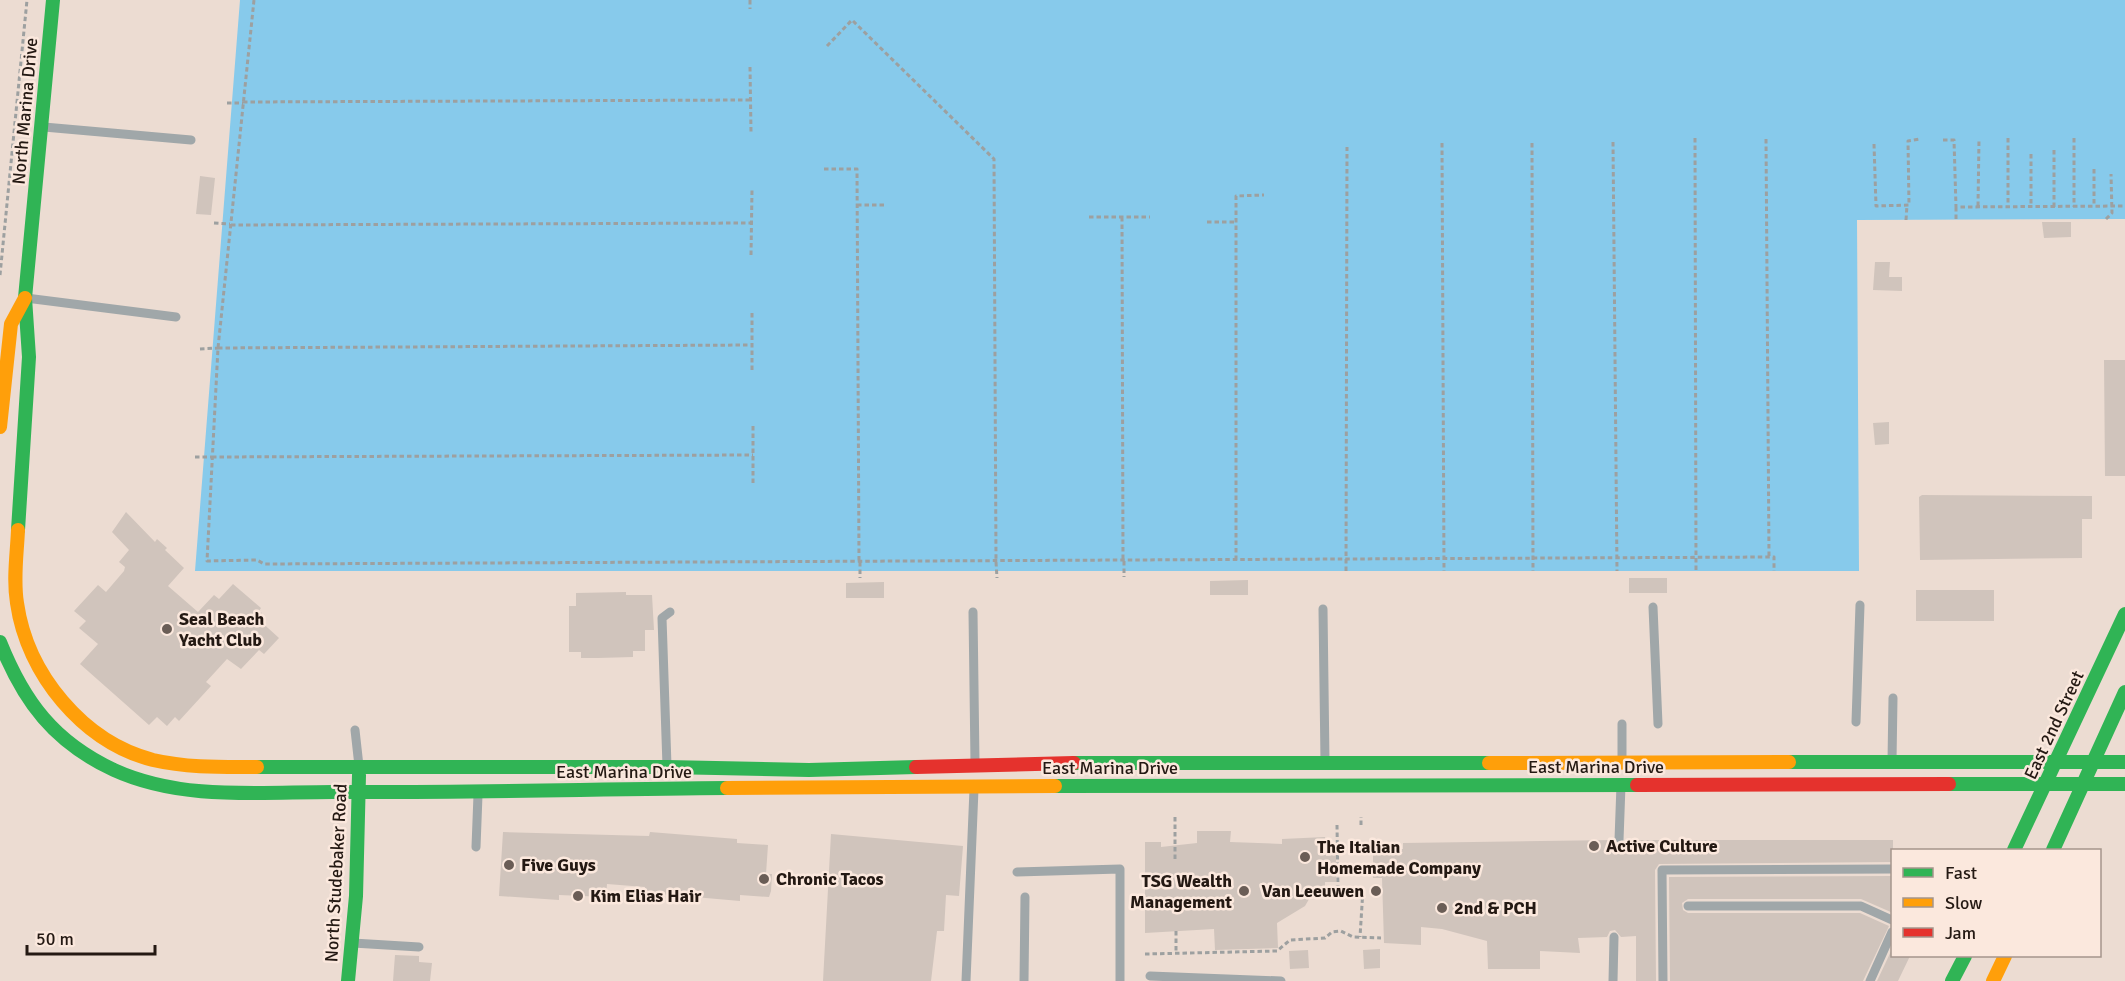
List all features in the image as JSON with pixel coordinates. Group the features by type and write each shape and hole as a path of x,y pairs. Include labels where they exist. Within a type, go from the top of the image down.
{"main road":[{"name":"North Marina Drive","path":"53,0 25,298 31,336 17,549 17,604 31,650 49,684 70,711 109,743"},
{"name":"North Marina Drive","path":"0,427 10,324 25,298"},
{"name":"East 2nd Street","path":"2014,849 2125,614"},
{"name":"East Marina Drive","path":"0,642 22,692 38,714 76,749 126,776 156,786 187,790 311,789 359,792 478,793 667,789 1326,785 1621,787 2125,784"},
{"path":"2053,849 2125,692"},
{"name":"East Marina Drive","path":"109,743 153,762 193,767 667,767 809,770 975,767 1045,763 1324,765 2125,762"},
{"name":"North Studebaker Road","path":"348,981 356,896 359,767"},
{"path":"1952,981 1964,957"},
{"path":"1993,981 2005,957"}],"lane":[{"path":"41,126 191,140"},
{"path":"25,298 176,316"},
{"path":"1856,722 1860,605"},
{"path":"1653,607 1658,724"},
{"path":"1323,609 1326,785"},
{"path":"667,789 663,618 670,612"},
{"path":"966,981 975,767 973,612"},
{"path":"1891,785 1893,698"},
{"path":"1619,840 1622,724"},
{"path":"356,730 359,767"},
{"path":"476,847 478,793"},
{"path":"1017,872 1120,869 1120,981"},
{"path":"1663,981 1662,870 1891,869"},
{"path":"1024,981 1025,897"},
{"path":"1688,906 1861,906 1891,919"},
{"path":"1870,981 1891,936"},
{"path":"1613,981 1614,937"},
{"path":"351,943 419,947"},
{"path":"1150,976 1178,979 1281,981"}],"path":[{"path":"0,275 27,0"},
{"path":"254,0 218,348 207,561 257,560 264,564 1774,557 1774,571"},
{"path":"750,0 750,9"},
{"path":"827,46 852,20 994,159 996,561"},
{"path":"750,67 751,132"},
{"path":"243,102 751,100"},
{"path":"227,103 260,102"},
{"path":"1695,138 1695,571"},
{"path":"2008,138 2008,207"},
{"path":"2074,138 2074,207"},
{"path":"1766,139 1769,557"},
{"path":"1906,220 1907,205 1909,205 1908,141 1920,139"},
{"path":"1978,139 1978,207"},
{"path":"1943,140 1953,140 1956,220"},
{"path":"1613,142 1617,571"},
{"path":"1442,143 1444,571"},
{"path":"1532,143 1533,571"},
{"path":"1874,144 1876,206 1907,205"},
{"path":"1346,571 1347,147"},
{"path":"2054,150 2054,207"},
{"path":"2031,154 2031,207"},
{"path":"824,169 857,169 860,578"},
{"path":"2094,169 2094,207"},
{"path":"2106,219 2112,213 2111,174"},
{"path":"752,190 752,255"},
{"path":"1236,560 1236,196 1264,195"},
{"path":"857,205 885,205"},
{"path":"1956,207 2125,206"},
{"path":"1089,217 1150,217"},
{"path":"1122,217 1123,561"},
{"path":"1207,222 1236,222"},
{"path":"214,223 246,225"},
{"path":"231,225 752,223"},
{"path":"752,313 752,373"},
{"path":"218,348 752,345"},
{"path":"200,348 233,348"},
{"path":"753,426 753,483"},
{"path":"212,457 753,455"},
{"path":"195,457 227,457"},
{"path":"996,546 997,578"},
{"path":"859,561 860,549"},
{"path":"1123,549 1124,577"},
{"path":"1175,817 1175,860"},
{"path":"1361,817 1361,825"},
{"path":"1337,825 1338,888 1363,889 1360,937"},
{"path":"1176,931 1176,953"},
{"path":"1145,954 1277,951 1290,940 1325,938 1332,932 1341,931 1360,937 1381,938"}],"water":[{"path":"240,0 2125,0 2125,219 1857,220 1859,571 195,571"}],"building":[{"path":"200,176 215,178 211,215 196,214"},
{"path":"2042,222 2071,222 2071,237 2044,238"},
{"path":"1875,262 1890,262 1889,277 1902,277 1902,291 1873,290"},
{"path":"2104,360 2125,360 2125,476 2105,476"},
{"path":"1889,422 1889,444 1875,445 1873,423"},
{"path":"1922,495 2092,496 2092,519 2082,519 2082,558 1920,560 1919,497"},
{"name":"Seal Beach Yacht Club","path":"126,512 155,542 157,539 167,548 165,550 184,568 168,586 198,612 214,595 219,599 233,584 261,608 259,611 262,613 257,618 279,638 264,654 259,650 241,669 227,659 206,682 211,686 179,721 175,717 167,726 157,717 149,725 80,664 98,644 79,628 86,621 74,611 98,585 106,592 124,571 125,567 119,562 129,550 112,532"},
{"path":"1629,578 1667,578 1667,593 1629,593"},
{"path":"1248,580 1248,595 1210,595 1210,581"},
{"path":"884,582 884,598 846,598 846,583"},
{"path":"1916,590 1994,590 1994,621 1916,621"},
{"path":"626,592 626,595 652,595 654,630 645,630 645,651 633,651 633,657 598,658 581,658 581,652 569,652 569,606 576,606 576,593"},
{"path":"1197,831 1231,831 1230,842 1282,844 1282,839 1325,837 1326,856 1336,855 1336,882 1325,882 1325,894 1312,894 1305,906 1277,923 1278,948 1215,950 1214,929 1145,933 1145,842 1161,842 1161,847 1197,843"},
{"path":"503,832 649,836 650,832 737,839 737,843 768,845 766,874 772,874 771,891 769,897 740,895 740,901 660,894 645,891 645,887 607,884 606,897 559,895 559,900 499,896"},
{"path":"831,834 963,846 959,896 946,895 944,931 937,931 931,981 823,981"},
{"path":"1612,840 1619,847 1626,840 1893,840 1893,849 1891,849 1891,862 1659,864 1655,870 1656,981 1636,981 1636,936 1621,937 1615,930 1610,931 1607,937 1578,938 1580,953 1540,951 1540,969 1488,969 1487,941 1442,929 1421,927 1421,945 1384,943 1382,878 1373,878 1373,849 1403,849 1403,843"},
{"path":"1891,876 1891,912 1861,899 1688,899 1682,903 1683,910 1688,913 1860,913 1889,926 1863,981 1670,981 1669,877"},
{"path":"1380,949 1380,968 1364,969 1363,950"},
{"path":"1308,950 1309,968 1290,969 1289,951"},
{"path":"1891,951 1891,957 1910,957 1898,981 1877,981"},
{"path":"395,955 419,956 419,962 432,963 430,981 393,981"}],"traffic: fast":[{"path":"18,530 29,357 25,298 53,0"},
{"path":"2014,849 2125,614"},
{"path":"0,642 9,664 31,701 58,733 74,747 114,770 167,787 222,793 727,788"},
{"path":"2053,849 2125,692"},
{"path":"1789,762 2125,762"},
{"path":"1074,763 1489,763"},
{"path":"257,767 667,767 809,770 916,767"},
{"path":"348,981 356,896 359,775"},
{"path":"1949,784 2125,784"},
{"path":"1055,786 1637,785"},
{"path":"1952,981 1964,957"}],"traffic: slow":[{"path":"0,427 11,324 25,298"},
{"path":"18,530 15,585 23,629 46,679 62,701 82,721 104,738 127,751 153,760 192,766 257,767"},
{"path":"1489,763 1789,762"},
{"path":"727,788 1055,786"},
{"path":"1993,981 2005,957"}],"traffic: jam":[{"path":"916,767 1074,763"},
{"path":"1637,785 1949,784"}],"place":[{"name":"Seal Beach Yacht Club","path":"167,629"},
{"name":"Active Culture","path":"1594,846"},
{"name":"The Italian Homemade Company","path":"1305,857"},
{"name":"Five Guys","path":"509,865"},
{"name":"Chronic Tacos","path":"764,879"},
{"name":"TSG Wealth Management","path":"1244,891"},
{"name":"Van Leeuwen","path":"1376,891"},
{"name":"Kim Elias Hair","path":"578,896"},
{"name":"2nd & PCH","path":"1442,908"}]}
